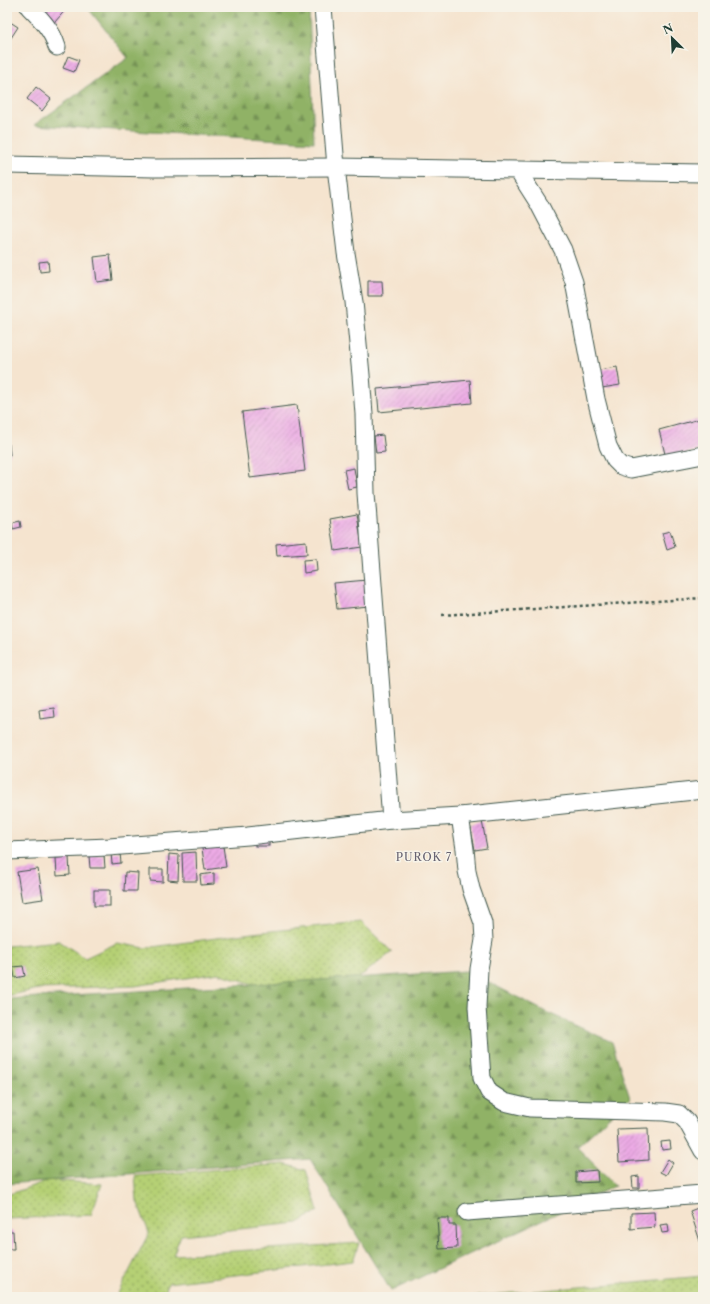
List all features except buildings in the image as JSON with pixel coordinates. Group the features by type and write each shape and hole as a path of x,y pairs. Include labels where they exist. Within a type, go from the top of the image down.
{"street":[{"path":"29,7 42,20 54,36 57,46"},
{"path":"323,7 336,167 346,253 354,302 361,375 364,414 366,493 391,820"},
{"path":"7,165 154,168 336,167 703,174"},
{"path":"518,171 539,204 563,250 574,282 596,399 608,446 614,460 621,466 631,469 703,455"},
{"path":"7,851 109,847 248,836 391,820 460,816 703,790"},
{"path":"460,816 467,871 471,889 483,924 484,940 479,969 477,1007 482,1078 489,1092 504,1102 530,1108 665,1112 679,1114 687,1122 703,1151"},
{"path":"467,1212 703,1194"}],"path":[{"path":"442,615 703,598"}],"green space":[{"path":"87,7 309,7 314,142 34,125 128,58"},
{"path":"361,922 392,952 349,985 263,987 218,973 135,986 38,989 7,996 7,946 59,941 85,958 117,943 145,948 252,933"},
{"path":"467,971 544,1011 612,1042 630,1098 577,1147 615,1186 391,1291 310,1159 7,1184 7,999"},
{"path":"284,1164 306,1170 318,1211 298,1223 181,1235 173,1255 359,1243 353,1261 168,1283 164,1297 116,1297 149,1233 137,1201 135,1176"},
{"path":"49,1180 102,1184 91,1215 7,1219 7,1195"},
{"path":"703,1276 703,1297 467,1297"}],"district":[{"name":"PUROK 7","path":"424,857"}]}
